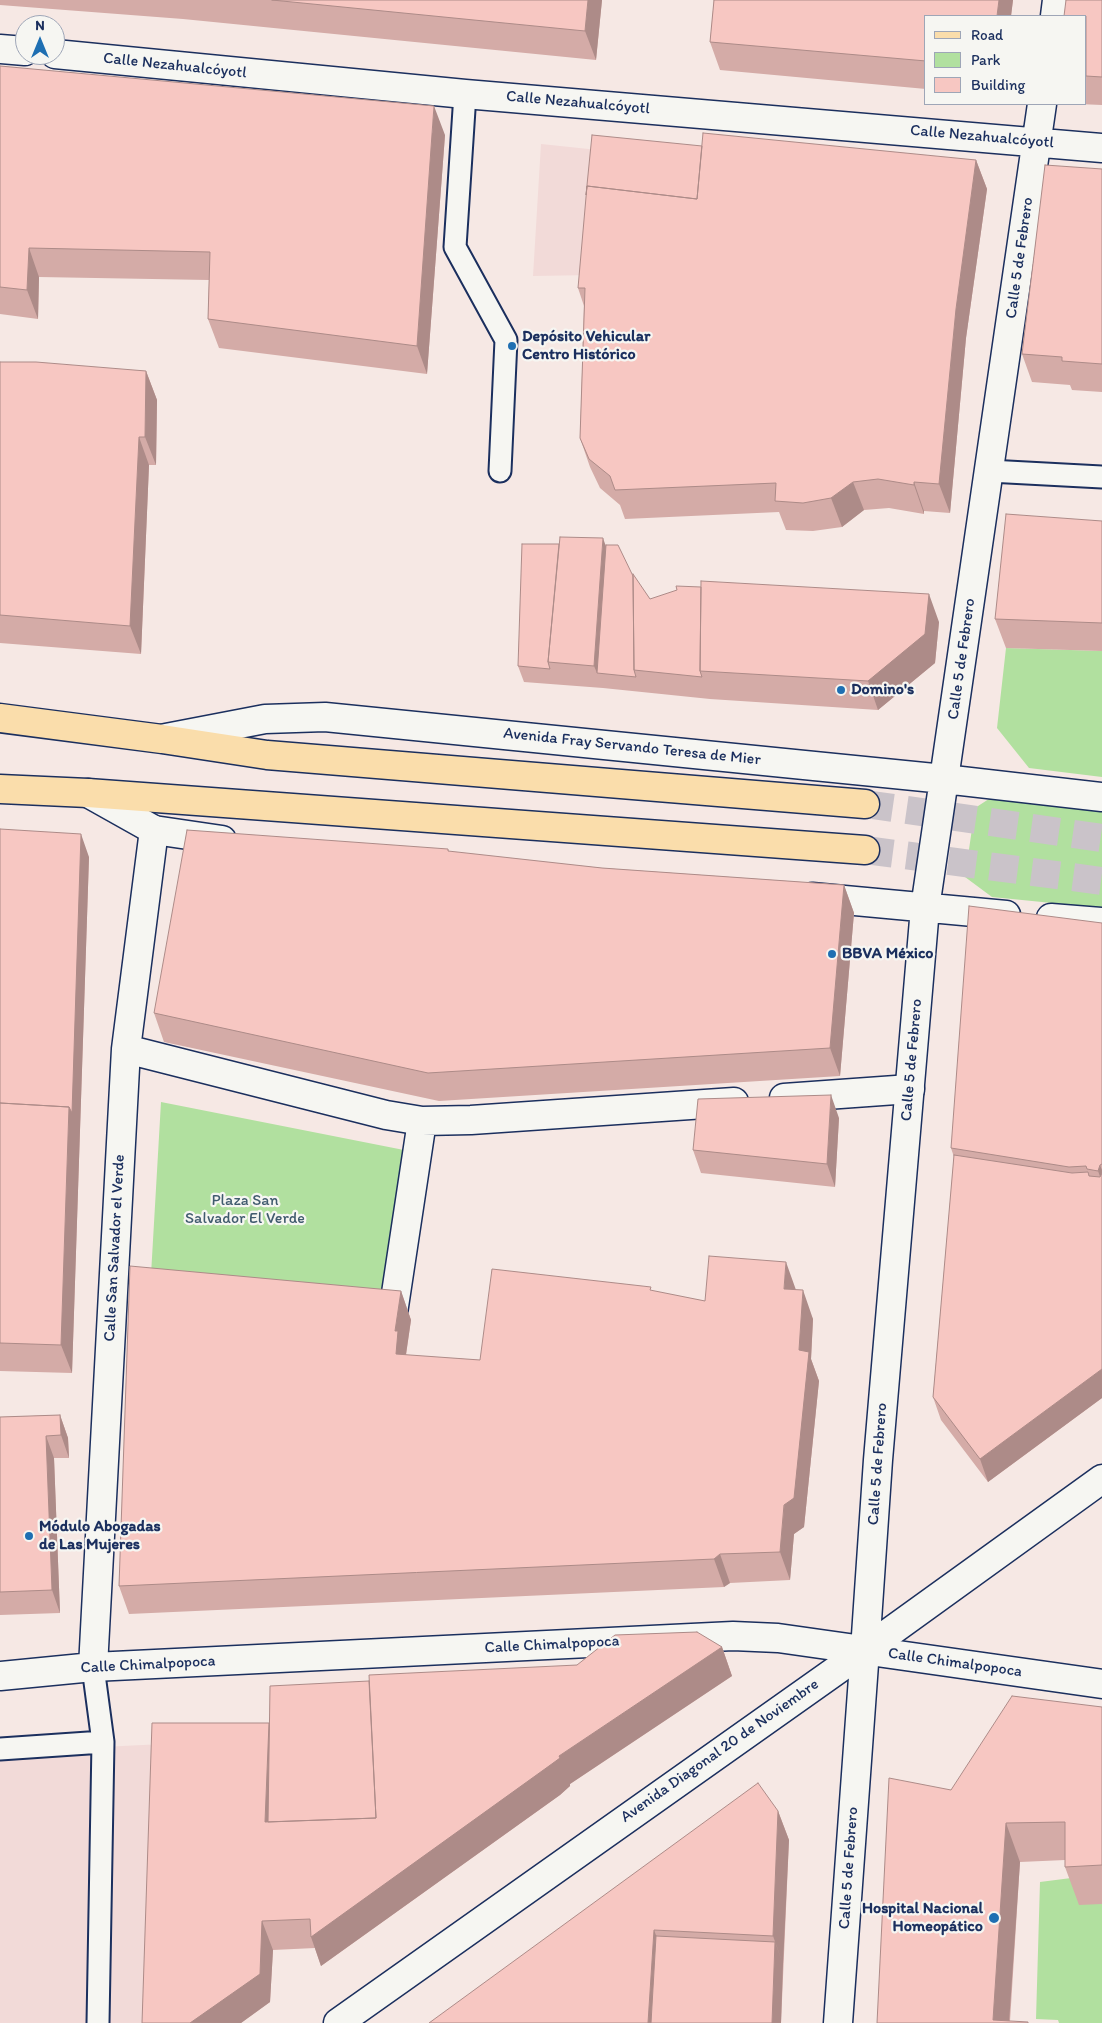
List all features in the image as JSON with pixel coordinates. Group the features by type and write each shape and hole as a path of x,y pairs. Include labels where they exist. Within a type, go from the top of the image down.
{"main road":[{"name":"Avenida Fray Servando Teresa de Mier","path":"0,718 162,739 266,755 865,804"},
{"path":"0,789 88,793 865,850"}],"street":[{"path":"1055,15 1057,0"},
{"path":"0,49 15,50"},
{"name":"Calle Nezahualcóyotl","path":"65,55 465,94 1102,148"},
{"name":"Calle 5 de Febrero","path":"838,2023 878,1460 925,908 1042,105"},
{"name":"Avenida Fray Servando Teresa de Mier","path":"162,739 265,719 325,717 944,779 1102,797"},
{"path":"88,793 154,830 200,838 250,843"},
{"name":"Calle San Salvador el Verde","path":"93,1667 126,1049 154,830"},
{"path":"786,895 1102,922"},
{"path":"126,1049 386,1115 422,1121 471,1120 910,1089"},
{"path":"393,1313 422,1121"},
{"name":"Avenida Diagonal 20 de Noviembre","path":"338,2023 865,1650 1102,1479"},
{"name":"Calle Chimalpopoca","path":"0,1676 93,1667 733,1636 778,1638 1102,1684"}],"lane":[{"path":"465,94 455,246 506,340 500,471"},
{"path":"989,471 1102,477"},
{"path":"93,1667 103,1742 98,2023"},
{"path":"0,1750 103,1742"}],"shaded area":[{"path":"541,144 598,150 592,275 533,276"},
{"path":"163,1744 153,2023 0,2023 0,1752"}],"green space":[{"path":"1006,648 1102,651 1102,777 1029,768 997,728"},
{"path":"995,795 1102,803 1102,908 992,897 965,877 975,808"},
{"name":"Plaza San Salvador El Verde","path":"161,1102 409,1151 384,1315 150,1292"},
{"path":"1079,1877 1102,1904 1102,2023 1059,2023 1058,2020 1036,2019 1040,1882"}],"building":[{"path":"272,0 588,0 585,31"},
{"path":"714,0 999,0 997,15 924,15 924,61 710,42"},
{"path":"1066,0 1102,0 1102,77 1087,76 1087,15 1064,15"},
{"path":"0,66 434,106 417,346 208,319 210,252 29,248 27,290 0,287"},
{"path":"703,133 976,160 956,309 939,484 914,482 914,485 878,479 853,482 831,498 803,503 775,501 776,483 615,490 610,476 589,459 580,438 585,288 578,288 587,186 697,199"},
{"path":"592,135 702,146 697,199 587,186 586,195"},
{"path":"1045,165 1102,169 1102,364 1062,361 1062,357 1022,354"},
{"path":"0,362 36,362 146,371 145,437 139,437 130,626 0,615"},
{"path":"1006,514 1102,521 1102,623 995,619"},
{"path":"560,537 603,538 594,666 548,662"},
{"path":"522,544 559,544 548,662 550,669 518,666"},
{"path":"606,545 618,545 633,576 634,670 636,677 597,673"},
{"path":"633,574 650,599 677,590 676,586 701,587 700,671 702,677 634,670"},
{"path":"701,581 929,594 925,634 868,681 700,671"},
{"path":"0,829 81,834 72,1113 69,1107 0,1103"},
{"path":"187,830 448,849 448,851 602,868 844,885 830,1048 428,1073 154,1013"},
{"path":"969,906 1102,923 1102,1164 1098,1171 1087,1169 1086,1166 1069,1167 951,1148"},
{"path":"831,1095 827,1164 693,1150 698,1099"},
{"path":"0,1103 69,1107 61,1345 0,1343"},
{"path":"954,1155 1072,1173 1088,1172 1089,1176 1100,1177 1102,1173 1102,1369 980,1459 933,1397"},
{"path":"709,1256 786,1262 784,1289 803,1290 799,1350 809,1352 794,1498 784,1505 780,1552 720,1554 714,1559 119,1586 130,1266 401,1291 395,1331 398,1331 396,1354 480,1360 492,1269 651,1287 650,1290 705,1301"},
{"name":"Módulo Abogadas de Las Mujeres","path":"60,1415 61,1435 46,1436 52,1590 0,1592 0,1417"},
{"path":"697,1632 722,1647 559,1756 560,1758 311,1937 310,1919 262,1921 260,1974 190,2023 142,2023 152,1723 269,1723 265,1822 376,1818 369,1675 577,1665 615,1635"},
{"path":"369,1681 376,1818 268,1822 270,1686"},
{"name":"Hospital Nacional Homeopático","path":"1012,1696 1102,1707 1102,1865 1065,1867 1065,1822 1006,1823 993,2020 1028,2023 877,2023 889,1778 951,1790"},
{"path":"758,1783 778,1811 773,1936 654,1930 648,2023 429,2023"},
{"path":"656,1936 775,1942 772,2023 651,2023"}],"tunnel":[{"path":"865,804 1102,838"},
{"path":"865,850 1102,881"}],"place":[{"name":"Depósito Vehicular Centro Histórico","path":"512,346"},
{"name":"Domino's","path":"841,690"},
{"name":"BBVA México","path":"832,954"},
{"name":"Módulo Abogadas de Las Mujeres","path":"29,1536"},
{"name":"Hospital Nacional Homeopático","path":"994,1918"}]}
